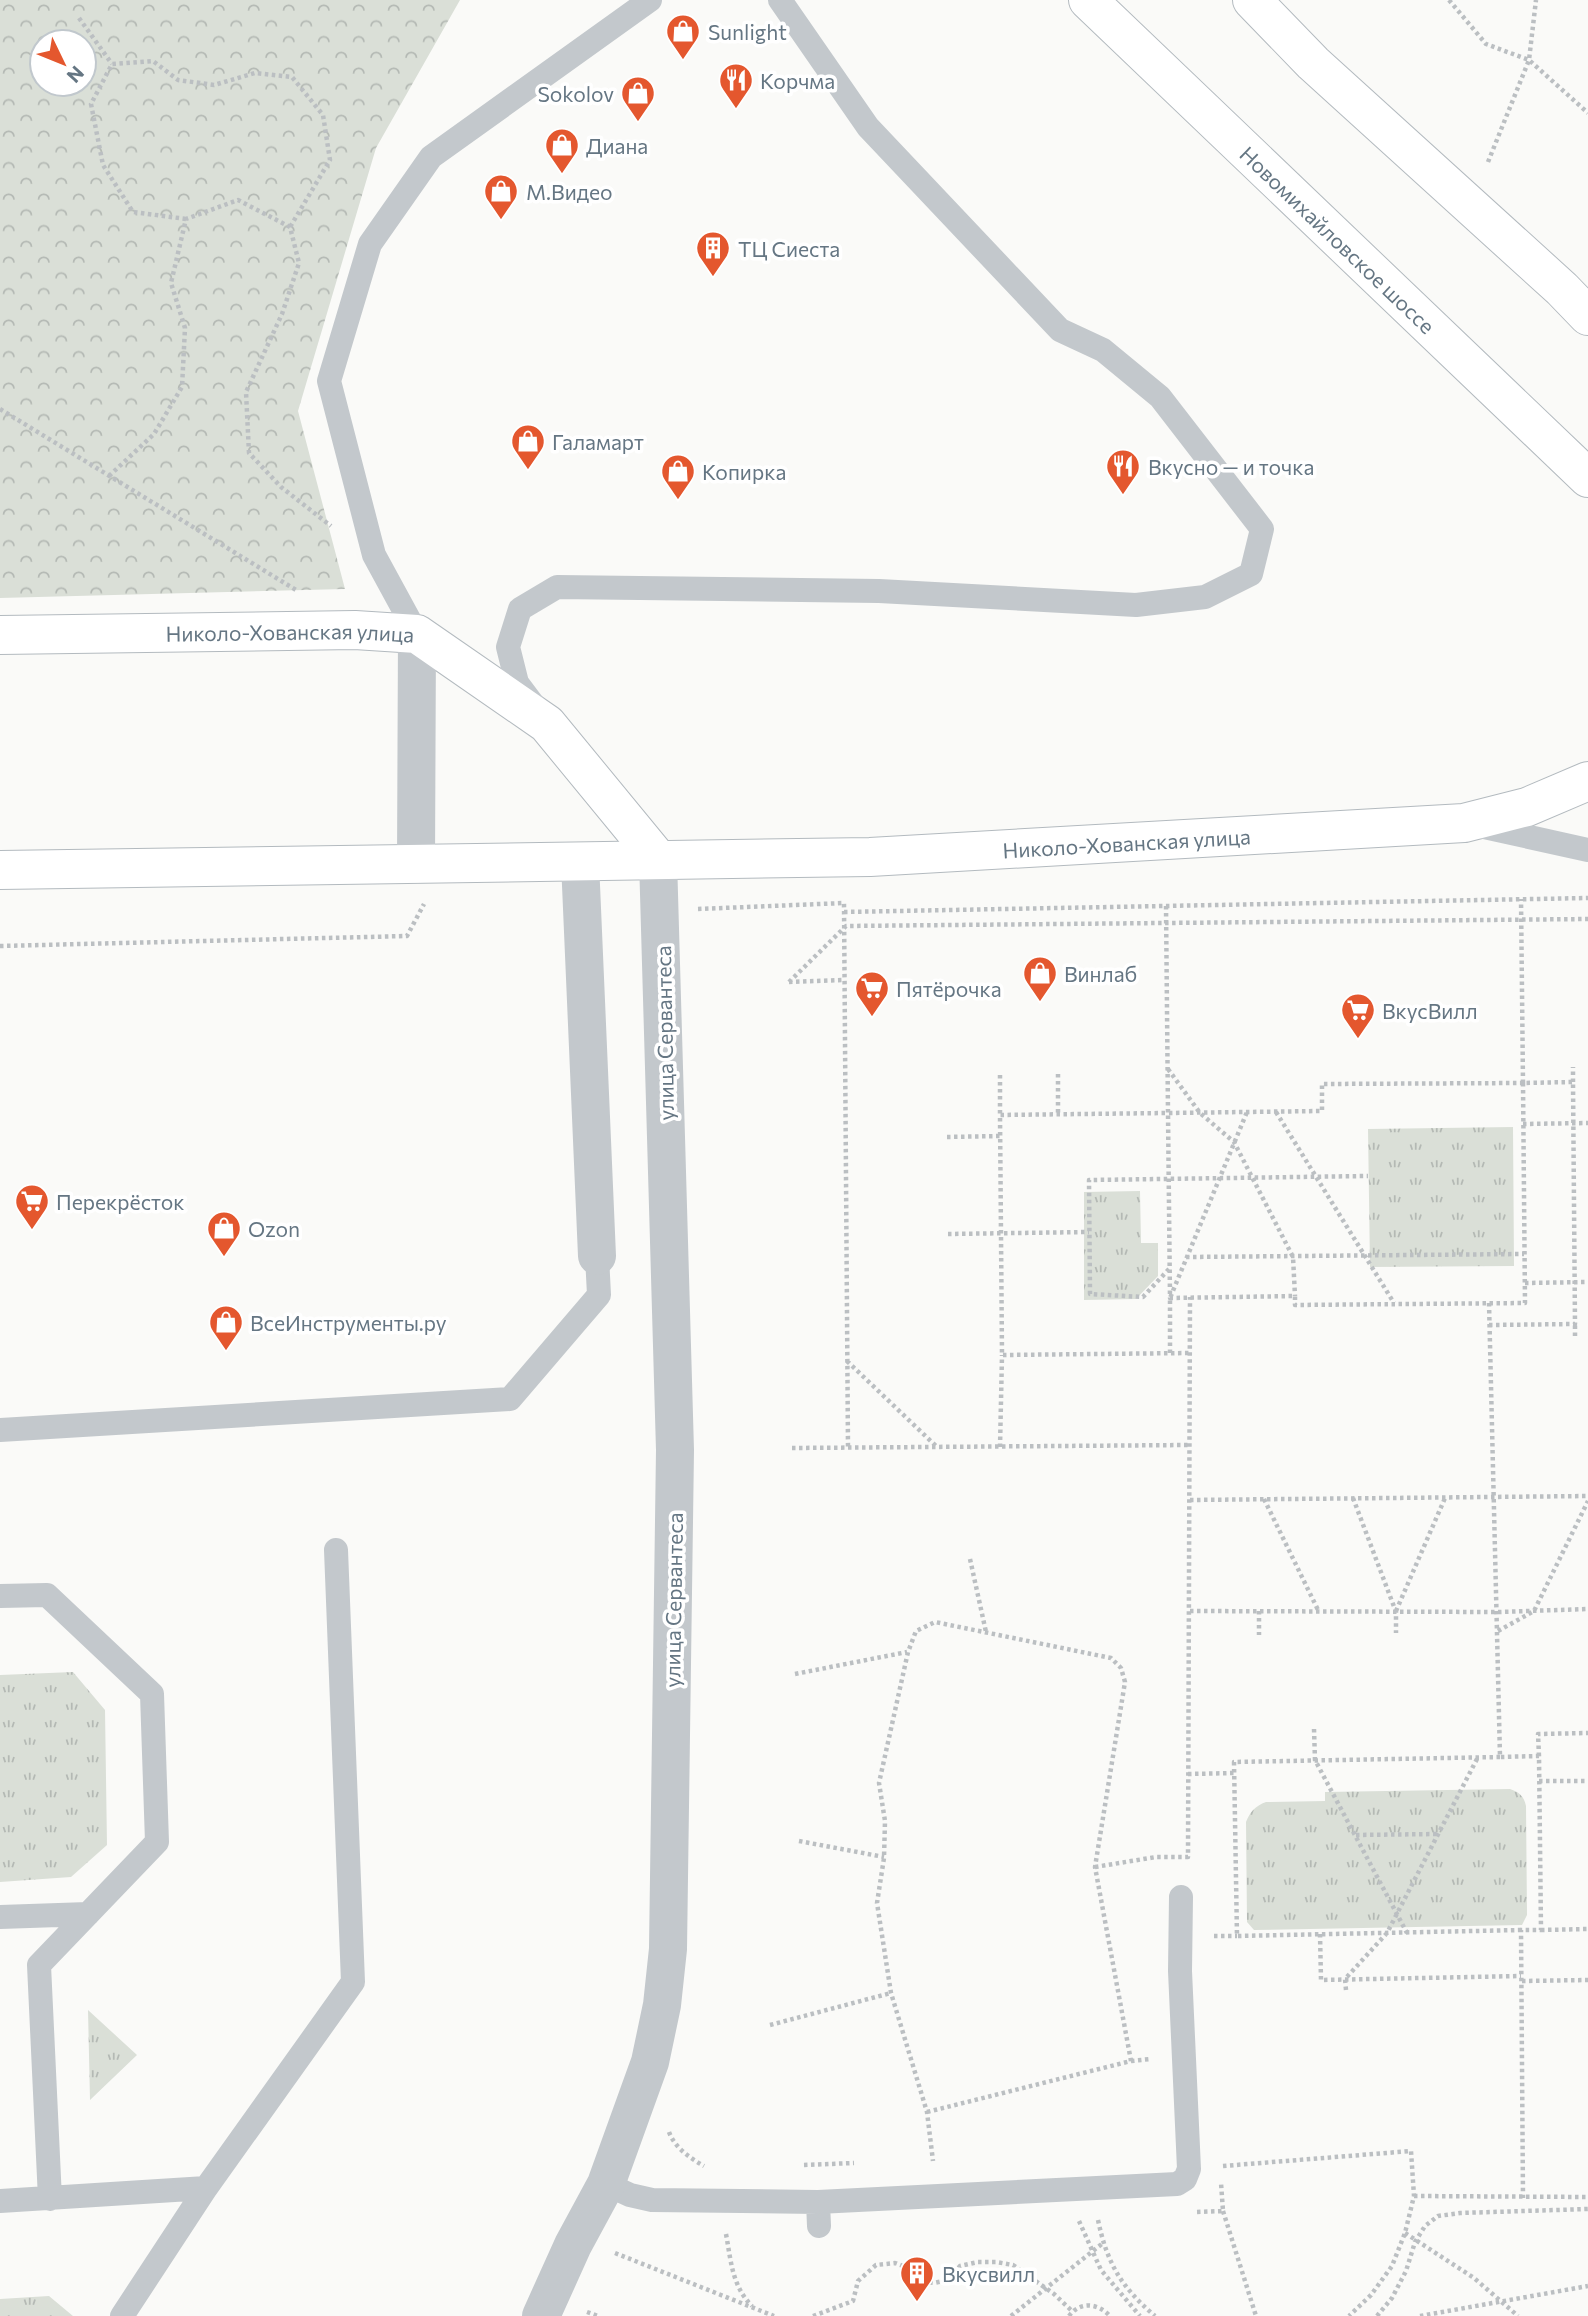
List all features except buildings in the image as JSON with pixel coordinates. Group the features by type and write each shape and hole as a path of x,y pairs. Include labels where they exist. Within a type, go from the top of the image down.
{"street":[{"name":"Новомихайловское шоссе","path":"1088,0 1588,478"},
{"path":"1252,0 1313,63 1562,289 1588,316"},
{"name":"Николо-Хованская улица","path":"0,635 355,630 417,634 547,724 659,859"},
{"path":"416,864 417,634"},
{"name":"Николо-Хованская улица","path":"0,870 870,857 1464,822 1527,807 1588,781"},
{"name":"улица Сервантеса","path":"541,2316 573,2245 606,2184 650,2062 662,2005 668,1949 675,1450 659,859"},
{"path":"580,862 597,1256"}],"lane":[{"path":"417,634 374,555 330,381 370,244 431,157 650,0"},
{"path":"547,724 517,683 508,647 520,609 557,587 879,591 1136,605 1205,597 1251,574 1262,529 1160,397 1103,351 1060,330 868,127 780,0"},
{"path":"1464,822 1588,849"},
{"path":"0,1430 510,1399 598,1295 597,1256"},
{"path":"122,2316 206,2188 353,1982 336,1550"},
{"path":"0,1596 47,1595 152,1693 157,1842 39,1965 50,2199"},
{"path":"606,2184 630,2195 652,2200 819,2214 1092,2189 1177,2184 1185,2179 1189,2169 1181,1971 1181,1897"},
{"path":"0,1917 88,1914"},
{"path":"0,2201 206,2188"}],"path":[{"path":"1449,0 1486,44 1529,60 1588,114"},
{"path":"1488,162 1529,60 1536,0"},
{"path":"79,18 112,64"},
{"path":"112,64 153,61 178,80 214,85 255,73 292,77 323,115 330,160 290,227 299,263 282,314 246,392 249,453 281,487 341,533"},
{"path":"112,64 91,104 103,165 134,212 186,219 238,200 290,227"},
{"path":"109,476 154,433 182,387 185,328 171,283 186,219"},
{"path":"0,409 300,592"},
{"path":"844,912 1588,898"},
{"path":"1167,1069 1199,1113 1234,1142 1293,1257 1295,1305 1525,1303 1521,899"},
{"path":"0,946 148,940 407,936 424,903 437,903"},
{"path":"661,910 844,903 848,1448"},
{"path":"1166,906 1170,1353"},
{"path":"844,980 789,982 844,928 1588,919"},
{"path":"1573,1067 1575,1336"},
{"path":"1058,1074 1058,1114"},
{"path":"1000,1075 1000,1447"},
{"path":"1000,1115 1322,1111 1322,1084 1573,1082"},
{"path":"1170,1298 1247,1112"},
{"path":"1276,1112 1395,1304"},
{"path":"1523,1124 1588,1123"},
{"path":"947,1137 1001,1136"},
{"path":"1170,1269 1143,1297 1090,1294 1089,1180 1368,1176"},
{"path":"948,1234 1089,1232"},
{"path":"1186,1257 1524,1254"},
{"path":"1525,1283 1588,1282"},
{"path":"1170,1298 1295,1296"},
{"path":"1096,1867 1156,1857 1188,1857 1190,1297"},
{"path":"1489,1303 1500,1757"},
{"path":"1489,1325 1575,1324"},
{"path":"1002,1355 1191,1353"},
{"path":"847,1361 938,1447"},
{"path":"792,1448 1190,1445"},
{"path":"1190,1500 1588,1496"},
{"path":"1353,1498 1396,1612 1396,1633"},
{"path":"1396,1612 1445,1498"},
{"path":"1264,1499 1318,1612"},
{"path":"1498,1631 1534,1611 1588,1501"},
{"path":"970,1559 986,1632"},
{"path":"1189,1611 1498,1612 1588,1609"},
{"path":"1259,1611 1259,1635"},
{"path":"920,2161 933,2161 927,2112 891,1993 877,1903 884,1858 885,1821 879,1783 908,1651 916,1631 935,1622 1111,1658 1121,1668 1125,1682 1124,1697 1096,1867 1131,2061 927,2112"},
{"path":"795,1674 908,1651"},
{"path":"1314,1729 1315,1760 1407,1933"},
{"path":"1541,1930 1538,1734 1588,1733"},
{"path":"1237,1936 1234,1762 1539,1756"},
{"path":"1346,1990 1345,1979 1387,1933 1478,1758"},
{"path":"1188,1774 1235,1773"},
{"path":"1539,1782 1588,1780"},
{"path":"1356,1835 1439,1834"},
{"path":"799,1841 884,1858"},
{"path":"1211,1936 1588,1929"},
{"path":"1521,1930 1523,2198"},
{"path":"1321,1934 1321,1980 1588,1980"},
{"path":"770,2025 891,1993"},
{"path":"667,2126 670,2137 688,2158 709,2169"},
{"path":"1189,2169 1411,2151 1414,2196 1405,2233 1392,2266 1371,2295 1349,2316"},
{"path":"801,2165 867,2163"},
{"path":"1092,2189 1103,2244 1112,2268 1134,2298 1155,2316"},
{"path":"1414,2196 1588,2197"},
{"path":"1377,2316 1392,2298 1406,2271 1415,2242 1425,2226 1447,2214 1588,2209"},
{"path":"1223,2211 1256,2316"},
{"path":"1081,2225 1101,2270 1141,2315"},
{"path":"725,2230 734,2280 743,2297 753,2307"},
{"path":"1405,2233 1474,2278 1518,2316"},
{"path":"1011,2316 1103,2244"},
{"path":"607,2249 774,2316"},
{"path":"813,2316 853,2301 858,2281 876,2266 895,2263 908,2267 924,2282 934,2283 948,2280 960,2266 978,2262 1013,2265 1046,2288 1071,2314 1082,2305 1093,2305 1104,2309 1110,2316"},
{"path":"1420,2316 1588,2286"}],"green space":[{"path":"0,0 460,0 376,148 298,411 345,589 0,598"},
{"path":"1513,1127 1514,1266 1370,1267 1368,1129"},
{"path":"1140,1191 1141,1243 1158,1243 1158,1276 1136,1299 1084,1300 1084,1192"},
{"path":"73,1672 105,1710 107,1845 71,1877 0,1882 0,1675"},
{"path":"1510,1789 1521,1795 1526,1806 1527,1915 1522,1925 1254,1930 1247,1922 1246,1822 1253,1810 1262,1804 1325,1801 1325,1792"},
{"path":"88,2010 137,2055 90,2100"},
{"path":"49,2296 73,2316 0,2316 0,2299"}],"place":[{"name":"Sunlight","path":"683,61"},
{"name":"Корчма","path":"736,110"},
{"name":"Sokolov","path":"638,123"},
{"name":"Диана","path":"562,175"},
{"name":"М.Видео","path":"501,221"},
{"name":"ТЦ Сиеста","path":"713,278"},
{"name":"Галамарт","path":"528,471"},
{"name":"Вкусно — и точка","path":"1123,496"},
{"name":"Копирка","path":"678,501"},
{"name":"Винлаб","path":"1040,1003"},
{"name":"Пятёрочка","path":"872,1018"},
{"name":"ВкусВилл","path":"1358,1040"},
{"name":"Перекрёсток","path":"32,1231"},
{"name":"Ozon","path":"224,1258"},
{"name":"ВсеИнструменты.ру","path":"226,1352"},
{"name":"Вкусвилл","path":"917,2303"}]}
